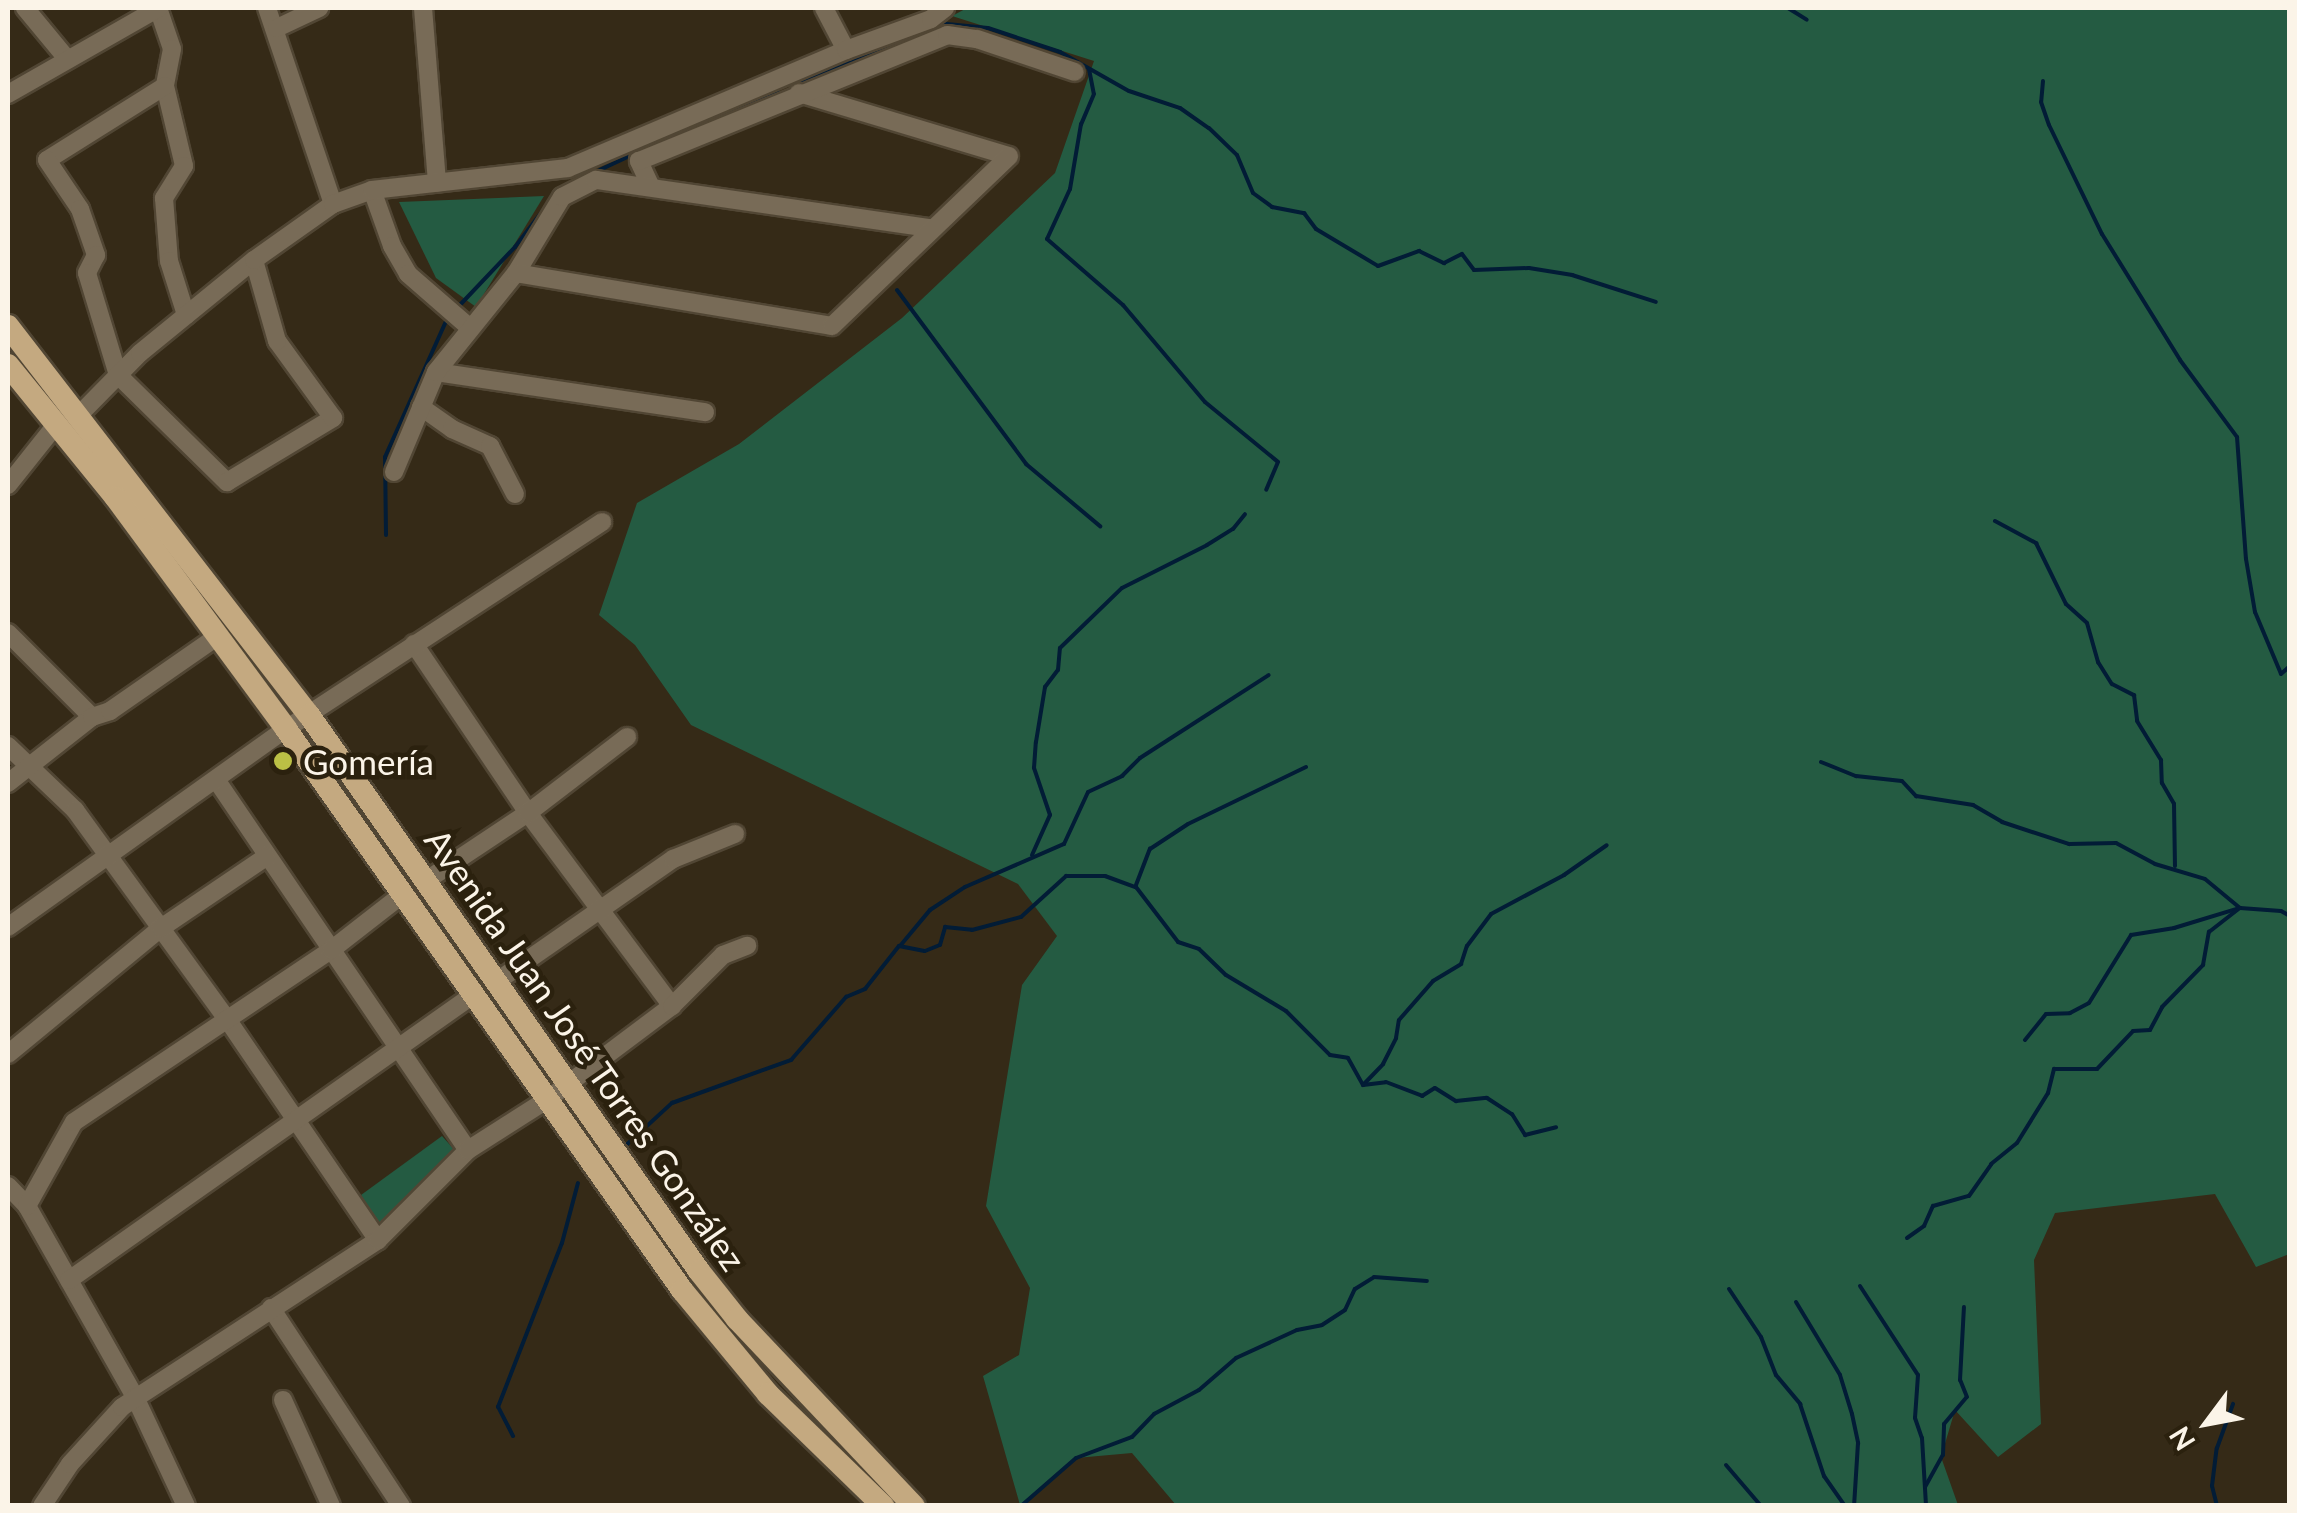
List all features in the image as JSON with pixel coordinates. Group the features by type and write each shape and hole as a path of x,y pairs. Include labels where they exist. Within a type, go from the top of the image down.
{"main road":[{"name":"Avenida Juan José Torres González","path":"8,326 309,715 737,1319 914,1506"},
{"name":"Avenida Juan José Torres González","path":"8,364 116,498 286,729 714,1332 768,1394 882,1506"},
{"path":"583,1148 604,1134"}],"street":[{"path":"25,8 68,60"},
{"path":"8,94 159,8 172,49 165,86 184,166 164,198 169,261 186,315"},
{"path":"267,8 277,28 333,204"},
{"path":"277,28 319,8"},
{"path":"422,8 438,182"},
{"path":"824,8 846,50"},
{"path":"78,416 186,315 333,204 372,190 568,168 846,50 931,20 945,8"},
{"path":"652,187 639,161 947,35 978,39 1075,72"},
{"path":"516,273 832,326 1009,156 802,94 778,81"},
{"path":"165,86 47,160 80,209 96,255 87,274 118,375 228,482 333,418 277,340 254,260"},
{"path":"394,472 436,372 516,273 562,197 596,180 930,228"},
{"path":"372,190 392,246 408,274 469,327"},
{"path":"436,372 705,412"},
{"path":"422,407 452,429 474,435 490,446 515,494"},
{"path":"8,485 55,426"},
{"path":"8,927 286,729 602,522"},
{"path":"8,633 92,717"},
{"path":"8,783 92,717 110,710 218,636"},
{"path":"414,644 528,812 672,1006"},
{"path":"424,882 528,812 628,737"},
{"path":"8,746 75,810 228,1020 378,1240"},
{"path":"217,781 468,1150"},
{"path":"496,982 673,859 734,834"},
{"path":"8,1054 161,928 266,857"},
{"path":"27,1206 74,1122 331,950 403,894"},
{"path":"42,1506 70,1464 135,1397 378,1240 468,1150 548,1099 672,1006 723,956 747,946"},
{"path":"69,1280 474,994"},
{"path":"8,1186 27,1206 135,1397 186,1506"},
{"path":"271,1308 401,1506"},
{"path":"284,1400 330,1506"}],"green space":[{"path":"967,8 2289,8 2289,1254 2256,1267 2215,1194 2055,1213 2034,1260 2041,1424 1998,1457 1955,1410 1941,1457 1958,1505 1176,1505 1132,1453 1076,1458 1020,1505 983,1376 1019,1355 1030,1288 986,1206 1022,985 1057,936 1018,884 691,725 635,645 599,615 637,503 739,444 902,318 1055,173 1094,61 952,16"},
{"path":"544,196 476,307 436,278 399,202"},
{"path":"325,757 550,1081 542,1086 317,762"},
{"path":"442,1136 459,1155 382,1229 361,1195"}],"waterway":[{"path":"1788,8 1807,20"},
{"path":"799,82 947,24 988,28 1060,52 1129,91 1180,108 1209,128 1237,155 1253,193 1272,207 1304,213 1316,229 1378,266 1419,251 1444,263 1462,254 1474,270 1529,268 1572,275 1656,302"},
{"path":"1089,69 1094,94 1081,124 1070,189 1047,239 1123,305 1205,402 1278,462 1266,490"},
{"path":"2043,81 2041,102 2049,125 2102,234 2180,360 2237,437 2246,559 2255,612 2281,674 2290,666"},
{"path":"645,149 778,92"},
{"path":"559,189 636,153"},
{"path":"458,307 515,247 547,205"},
{"path":"897,290 1026,464 1100,526"},
{"path":"386,535 385,457 448,317"},
{"path":"1032,855 1050,815 1034,768 1045,687 1058,670 1060,648 1122,588 1207,545 1233,529 1245,514"},
{"path":"1995,521 2036,543 2066,604 2087,623 2098,662 2112,684 2134,695 2137,721 2161,760 2162,783 2174,804 2175,866"},
{"path":"900,946 930,910 965,887 1064,844 1088,792 1122,776 1140,758 1269,675"},
{"path":"1821,762 1856,776 1902,781 1916,796 1973,805 2002,822 2069,844 2116,843 2155,864 2205,879 2240,908"},
{"path":"1136,885 1150,849 1188,824 1306,767"},
{"path":"1363,1085 1383,1064 1396,1038 1399,1020 1433,981 1461,964 1467,946 1491,914 1564,875 1607,845"},
{"path":"623,1148 672,1103 791,1060 846,997 865,989 899,946 925,951 940,945 945,927 972,930 1021,917 1066,876 1105,876 1136,887 1178,942 1199,949 1226,975 1286,1011 1330,1055 1348,1058 1363,1085 1386,1082 1422,1096 1435,1088 1456,1101 1487,1098 1512,1114 1525,1135 1556,1127"},
{"path":"2025,1040 2046,1014 2070,1013 2089,1003 2131,935 2174,928 2240,908 2281,911 2290,916"},
{"path":"1907,1238 1924,1226 1933,1206 1969,1196 1991,1164 2017,1143 2048,1093 2054,1069 2097,1069 2133,1031 2150,1030 2162,1007 2203,965 2209,932 2240,908"},
{"path":"513,1436 498,1407 562,1243 578,1183"},
{"path":"1021,1506 1076,1458 1132,1437 1154,1414 1199,1390 1236,1358 1297,1330 1322,1325 1345,1310 1355,1289 1374,1277 1427,1281"},
{"path":"1860,1286 1918,1375 1915,1418 1922,1438 1926,1506"},
{"path":"1729,1289 1761,1337 1776,1375 1800,1404 1824,1476 1845,1506"},
{"path":"1796,1302 1840,1375 1852,1414 1858,1443 1854,1506"},
{"path":"1925,1487 1943,1455 1944,1424 1967,1397 1960,1380 1964,1307"},
{"path":"2217,1506 2212,1486 2217,1448 2233,1404"},
{"path":"1726,1465 1761,1506"}],"place":[{"name":"Gomería","path":"283,761"}]}
